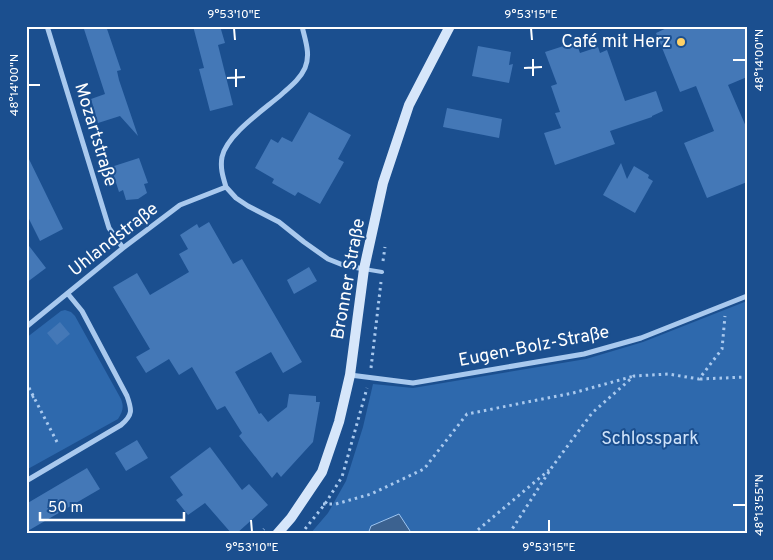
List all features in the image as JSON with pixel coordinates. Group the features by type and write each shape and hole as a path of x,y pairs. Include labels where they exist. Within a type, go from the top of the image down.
{"street":[{"name":"Mozartstraße","path":"46,26 109,228 123,248"},
{"path":"302,26 308,52 306,67 295,83 231,138 222,156 223,176 226,187 236,198 279,222 328,259 343,266 364,269"},
{"name":"Bronner Straße","path":"277,534 291,518 322,472 339,422 350,375 364,269 383,183 409,106 450,26"},
{"name":"Uhlandstraße","path":"26,327 123,248 180,205 226,187"},
{"path":"26,481 121,425 128,419 130,413 127,396 82,311 68,294"},
{"name":"Eugen-Bolz-Straße","path":"350,375 413,383 584,354 641,338 747,296"}],"lane":[{"path":"364,269 382,272"}],"path":[{"path":"382,272 386,244"},
{"path":"699,379 722,349 726,305"},
{"path":"304,500 336,504 370,494 424,469 467,414 573,393 634,376 668,374 699,379 747,377"},
{"path":"509,534 552,467 592,414 634,376"},
{"path":"26,382 57,442"},
{"path":"26,400 34,396"},
{"path":"473,534 552,467"},
{"path":"258,534 267,526"}],"green space":[{"name":"Schlosspark","path":"747,301 747,534 310,534 328,513 346,481 363,427 373,384 413,388 586,359 643,342"},
{"path":"65,310 75,316 121,399 123,409 118,419 26,470 26,338 61,311"}],"shaded area":[{"path":"399,514 412,534 368,534 371,526"}],"building":[{"path":"83,26 106,26 121,70 117,71 119,80 138,136 120,116 98,123 91,99 105,94"},
{"path":"193,26 220,26 225,43 218,45 233,105 210,111 199,69 204,68"},
{"path":"671,26 747,26 747,77 728,85 747,129 747,182 707,198 684,143 714,131 696,86 680,92 656,33"},
{"path":"576,42 580,53 598,47 600,53 607,50 625,101 656,91 663,111 652,117 610,131 615,144 555,165 544,133 561,128 555,113 560,112 551,86 557,84 545,52"},
{"path":"478,46 511,52 509,65 513,64 509,83 472,76"},
{"path":"447,108 502,119 499,138 443,127"},
{"path":"309,112 351,135 338,159 344,162 320,204 298,192 295,196 272,183 274,179 255,168 271,139 278,143 282,137 292,142"},
{"path":"26,153 63,229 40,241 26,213"},
{"path":"139,158 148,183 144,184 147,193 138,199 126,200 123,190 119,192 111,167"},
{"path":"621,163 627,179 634,166 649,175 648,178 653,181 635,213 603,195"},
{"path":"209,222 233,264 242,259 302,362 283,373 271,352 235,372 259,414 261,413 268,422 287,407 289,394 316,396 316,402 320,402 313,442 281,477 277,472 272,478 239,436 242,433 225,406 217,410 192,367 179,375 169,359 146,373 136,357 150,349 113,287 137,273 150,295 189,272 179,254 188,249 180,235 197,224 199,228"},
{"path":"26,242 46,268 26,283"},
{"path":"309,267 317,281 294,294 287,280"},
{"path":"60,322 70,334 57,345 47,333"},
{"path":"137,440 148,458 126,471 115,453"},
{"path":"210,447 242,490 249,484 268,505 236,534 232,534 205,503 188,515 176,500 183,495 170,477"},
{"path":"87,468 100,489 26,532 26,504"}],"place":[{"name":"Café mit Herz","path":"681,42"}]}
